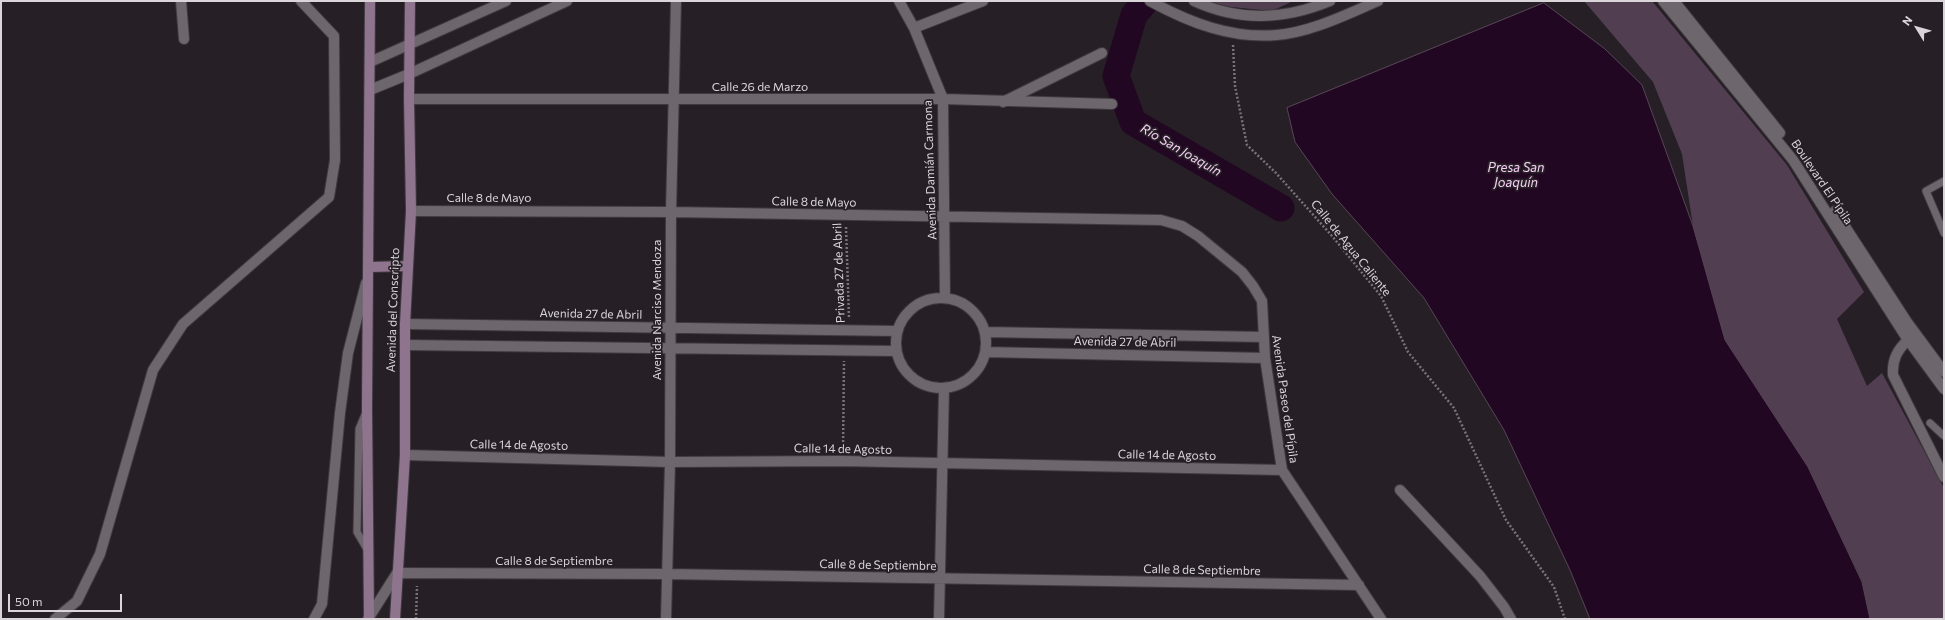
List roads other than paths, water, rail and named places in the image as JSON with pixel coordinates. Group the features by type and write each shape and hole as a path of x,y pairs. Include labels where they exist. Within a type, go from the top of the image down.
{"main road":[{"name":"Avenida del Conscripto","path":"368,618 367,408 370,268 370,1"},
{"name":"Avenida del Conscripto","path":"395,619 404,455 405,324 410,211 408,74 410,1"},
{"path":"370,268 407,266"}],"street":[{"path":"181,1 184,39"},
{"path":"55,619 77,602 100,554 152,370 183,324 329,197 335,160 334,36 300,1"},
{"path":"370,62 506,1"},
{"path":"370,90 568,1"},
{"name":"Avenida Narciso Mendoza","path":"666,619 670,462 671,212 676,1"},
{"name":"Avenida Damián Carmona","path":"899,1 914,28 943,99 946,298"},
{"path":"914,28 983,1"},
{"path":"1194,1 1208,8 1234,15 1279,16 1307,11 1330,1"},
{"path":"1154,3 1200,25 1234,34 1278,35 1311,27 1378,1"},
{"name":"Boulevard El Pípila","path":"1663,1 1796,158 1908,340 1944,389"},
{"name":"Boulevard El Pípila","path":"1674,1 1796,158 1907,322 1944,372"},
{"path":"1002,102 1102,53"},
{"name":"Calle 26 de Marzo","path":"408,99 943,99 1002,102 1112,104"},
{"name":"Calle 8 de Mayo","path":"410,211 671,212 1161,220 1182,226 1209,245"},
{"name":"Avenida Paseo del Pípila","path":"1209,245 1242,272 1254,286 1262,302 1265,358 1282,470 1381,619"},
{"path":"314,619 322,604 340,414 348,353 370,268"},
{"path":"946,298 959,302 970,309 979,320 985,332 985,352 980,366 970,377 958,385 944,389 927,387 912,379 901,367 896,351 897,331 904,317 915,306 930,299 946,298"},
{"name":"Avenida 27 de Abril","path":"405,324 670,329 897,331"},
{"name":"Avenida 27 de Abril","path":"985,332 1263,337"},
{"path":"1908,340 1897,352 1894,359 1893,375 1944,477"},
{"path":"405,345 670,347 896,351"},
{"name":"Avenida 27 de Abril","path":"985,352 1265,358"},
{"path":"939,619 944,389"},
{"name":"Calle 14 de Agosto","path":"404,455 670,462 842,461 1282,470"},
{"path":"1400,490 1480,576 1504,607 1511,619"},
{"path":"368,618 397,573"},
{"name":"Calle 8 de Septiembre","path":"397,573 666,574 1359,585"}],"lane":[{"path":"1944,181 1926,191 1944,233"},
{"path":"1930,423 1944,436"}],"water":[{"name":"Presa San Joaquín","path":"1544,3 1605,49 1642,85 1693,226 1725,340 1808,467 1862,582 1870,619 1590,619 1570,570 1504,430 1424,298 1332,194 1295,142 1287,108"}],"waterway":[{"name":"Río San Joaquín","path":"1146,1 1134,15 1116,76 1133,122 1281,208"}]}
